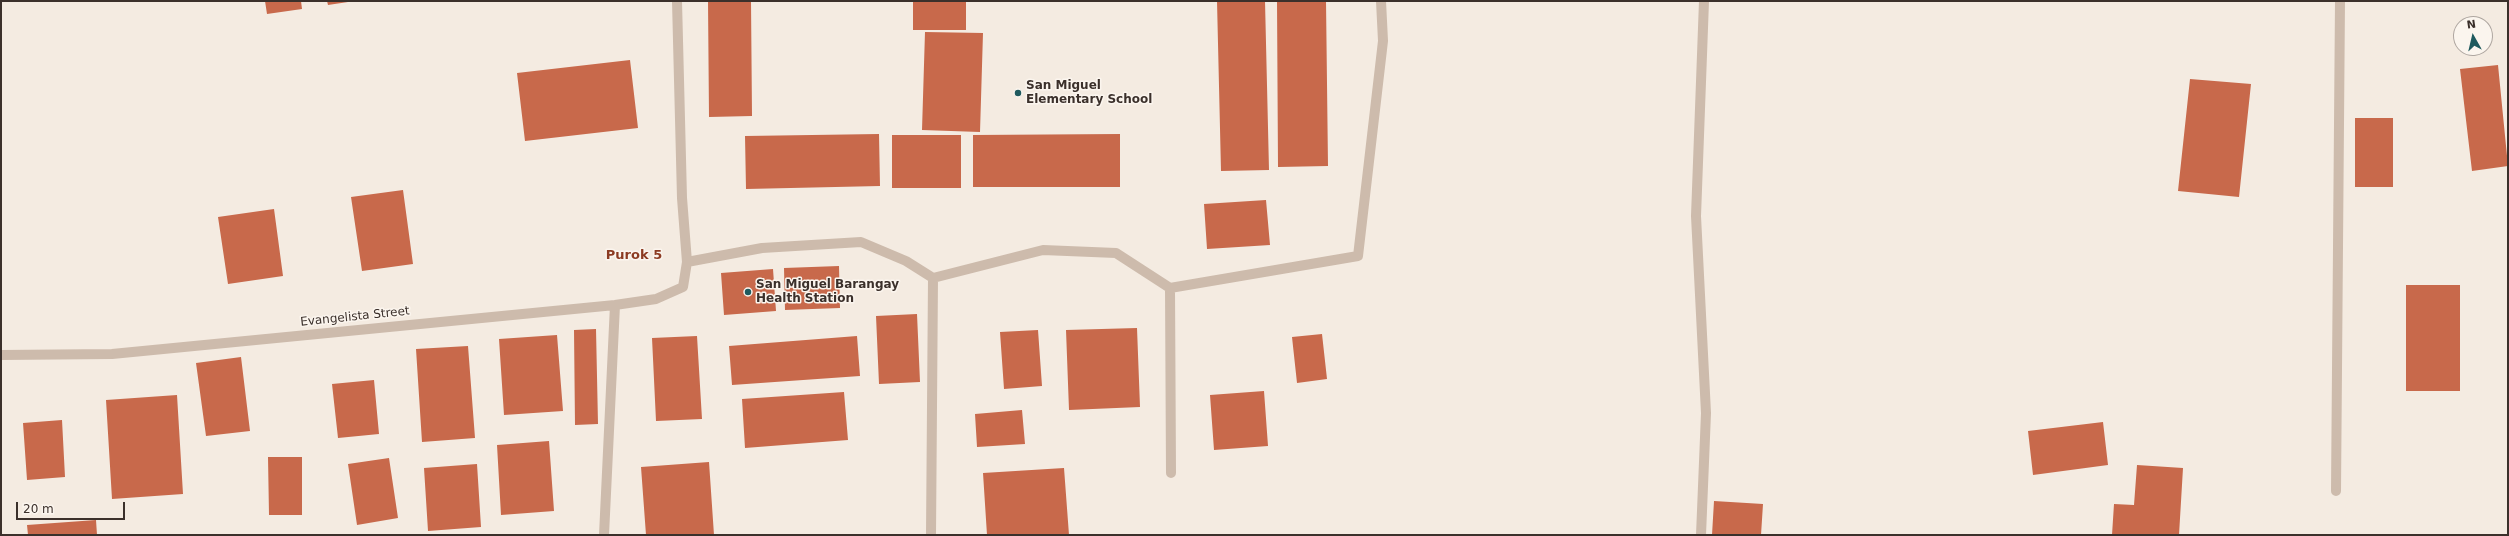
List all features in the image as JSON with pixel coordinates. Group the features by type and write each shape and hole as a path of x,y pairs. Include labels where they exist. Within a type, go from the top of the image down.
{"street":[{"path":"677,1 682,198 687,262 762,248 861,242 906,261 933,278 1043,250 1116,253 1170,288 1358,256 1383,41 1381,1"},
{"path":"1701,535 1706,413 1696,216 1704,1"},
{"path":"2336,491 2340,1"},
{"name":"Evangelista Street","path":"1,355 112,354 615,305 656,299 683,287 687,262"},
{"path":"931,535 933,278"},
{"path":"1170,288 1171,473"},
{"path":"604,535 615,305"}],"building":[{"path":"265,1 301,1 302,9 267,14"},
{"path":"327,1 348,1 348,2 328,5"},
{"path":"708,1 751,1 752,116 709,117"},
{"path":"913,1 966,1 966,30 913,30"},
{"path":"1217,1 1265,1 1269,170 1221,171"},
{"path":"1277,1 1326,1 1328,166 1278,167"},
{"path":"925,32 983,33 980,132 922,130"},
{"path":"630,60 638,128 525,141 517,73"},
{"path":"2498,65 2508,166 2472,171 2460,69"},
{"path":"2190,79 2251,84 2239,197 2178,191"},
{"path":"2355,118 2393,118 2393,187 2355,187"},
{"path":"879,134 880,186 746,189 745,136"},
{"path":"1120,134 1120,187 973,187 973,135"},
{"path":"892,135 961,135 961,188 892,188"},
{"path":"403,190 413,264 362,271 351,197"},
{"path":"1266,200 1270,245 1207,249 1204,204"},
{"path":"274,209 283,276 228,284 218,217"},
{"path":"839,266 840,308 785,310 784,268"},
{"name":"San Miguel Barangay Health Station","path":"773,269 776,311 724,315 721,273"},
{"path":"2406,285 2460,285 2460,391 2406,391"},
{"path":"917,314 920,382 879,384 876,316"},
{"path":"1137,328 1140,407 1069,410 1066,330"},
{"path":"596,329 598,424 575,425 574,330"},
{"path":"1038,330 1042,386 1004,389 1000,332"},
{"path":"1322,334 1327,379 1297,383 1292,337"},
{"path":"557,335 563,411 504,415 499,339"},
{"path":"697,336 702,419 656,421 652,338"},
{"path":"857,336 860,376 732,385 729,346"},
{"path":"468,346 475,438 422,442 416,349"},
{"path":"241,357 250,431 206,436 196,363"},
{"path":"374,380 379,434 338,438 332,384"},
{"path":"1264,391 1268,446 1214,450 1210,395"},
{"path":"844,392 848,440 745,448 742,399"},
{"path":"177,395 183,494 112,499 106,400"},
{"path":"1022,410 1025,444 977,447 975,414"},
{"path":"62,420 65,477 27,480 23,423"},
{"path":"2103,422 2108,465 2033,475 2028,431"},
{"path":"549,441 554,511 501,515 497,445"},
{"path":"268,457 302,457 302,515 269,515"},
{"path":"389,458 398,518 357,525 348,464"},
{"path":"709,462 714,535 646,535 641,467"},
{"path":"477,464 481,527 428,531 424,468"},
{"path":"2137,465 2183,468 2179,535 2112,535 2114,504 2134,505"},
{"path":"1064,468 1069,535 987,535 983,473"},
{"path":"1714,501 1763,504 1761,535 1712,535"},
{"path":"96,520 97,535 28,535 27,525"}],"place":[{"name":"San Miguel Elementary School","path":"1018,93"},
{"name":"San Miguel Barangay Health Station","path":"748,292"}],"district":[{"name":"Purok 5","path":"634,256"}]}
